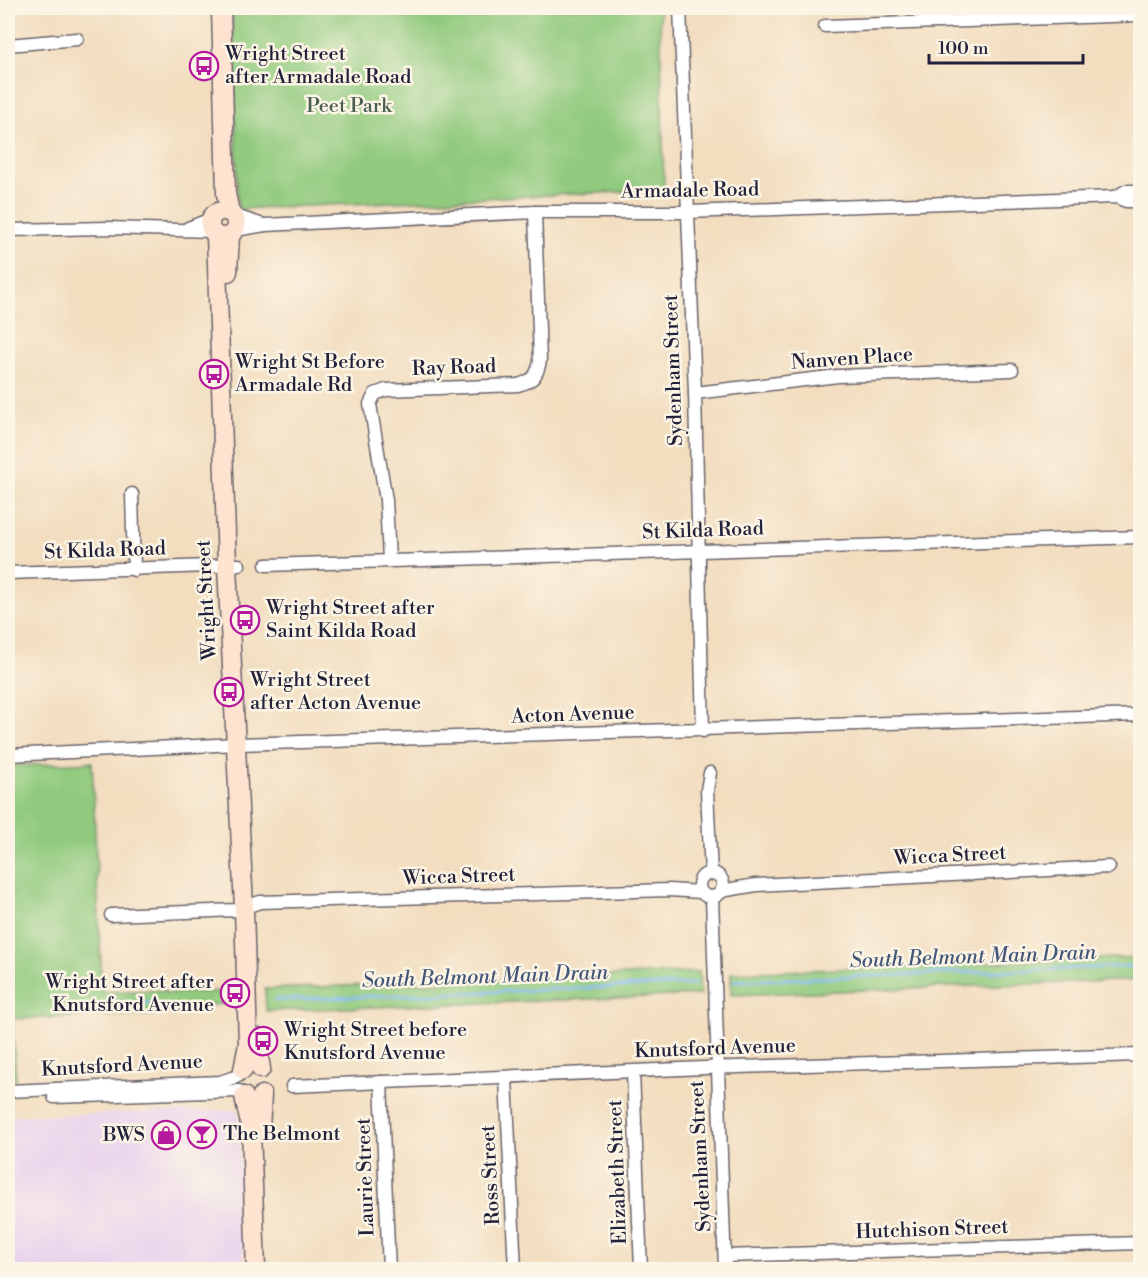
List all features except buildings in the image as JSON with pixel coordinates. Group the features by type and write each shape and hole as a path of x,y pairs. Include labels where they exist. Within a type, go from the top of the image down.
{"street":[{"name":"Wright Street","path":"213,8 218,183 229,312 233,566 248,906 248,1083 256,1269"},
{"name":"Wright Street","path":"221,8 226,194 223,224"},
{"name":"Sydenham Street","path":"680,8 695,393 703,731"},
{"path":"825,26 1140,15"},
{"path":"8,45 77,39"},
{"name":"Armadale Road","path":"1116,197 1126,191 1140,191"},
{"name":"Armadale Road","path":"8,230 187,228 223,224 265,225 535,212 688,212 1116,197 1126,201 1140,201"},
{"name":"Ray Road","path":"389,560 386,500 370,404 375,394 386,390 518,385 530,382 537,373 540,361 535,212"},
{"name":"Nanven Place","path":"695,393 838,376 1012,370"},
{"path":"132,494 134,570"},
{"name":"St Kilda Road","path":"266,565 1140,537"},
{"name":"St Kilda Road","path":"8,573 233,566"},
{"name":"Acton Avenue","path":"8,755 241,744 703,731 1140,715"},
{"path":"708,891 702,878 715,876 707,790 710,773"},
{"name":"Wicca Street","path":"111,915 237,910 260,902 669,890 708,891 756,885 1109,867"},
{"name":"Sydenham Street","path":"715,876 708,891 725,1269"},
{"name":"Wicca Street","path":"715,876 756,885"},
{"name":"Knutsford Avenue","path":"292,1086 717,1068 1140,1055"},
{"name":"Elizabeth Street","path":"633,1072 641,1269"},
{"name":"Ross Street","path":"506,1078 515,1269"},
{"name":"Knutsford Avenue","path":"8,1091 220,1082 248,1083"},
{"name":"Laurie Street","path":"381,1082 389,1269"},
{"name":"Wright Street","path":"248,1083 259,1109 265,1269"},
{"name":"Knutsford Avenue","path":"8,1098 248,1083"},
{"name":"Hutchison Street","path":"725,1256 1140,1243"}],"shaded area":[{"path":"238,1110 244,1269 8,1269 8,1116"}],"green space":[{"name":"Peet Park","path":"232,8 660,8 664,190 238,209"},
{"path":"92,762 102,992 234,991 235,1004 165,1006 165,1014 12,1019 16,1080 8,1080 8,766"},
{"path":"1140,957 1140,980 731,995 731,973"},
{"path":"699,972 700,995 266,1011 265,989"}],"waterway":[{"name":"South Belmont Main Drain","path":"734,981 1140,966"},
{"name":"South Belmont Main Drain","path":"275,1000 696,984"},
{"name":"South Belmont Main Drain","path":"114,1003 153,1003"}],"place":[{"name":"Wright Street after Armadale Road","path":"204,66"},
{"name":"Wright St Before Armadale Rd","path":"214,374"},
{"name":"Wright Street after Saint Kilda Road","path":"245,620"},
{"name":"Wright Street after Acton Avenue","path":"229,692"},
{"name":"Wright Street after Knutsford Avenue","path":"235,993"},
{"name":"Wright Street before Knutsford Avenue","path":"263,1041"},
{"name":"The Belmont","path":"202,1134"},
{"name":"BWS","path":"166,1135"}]}
